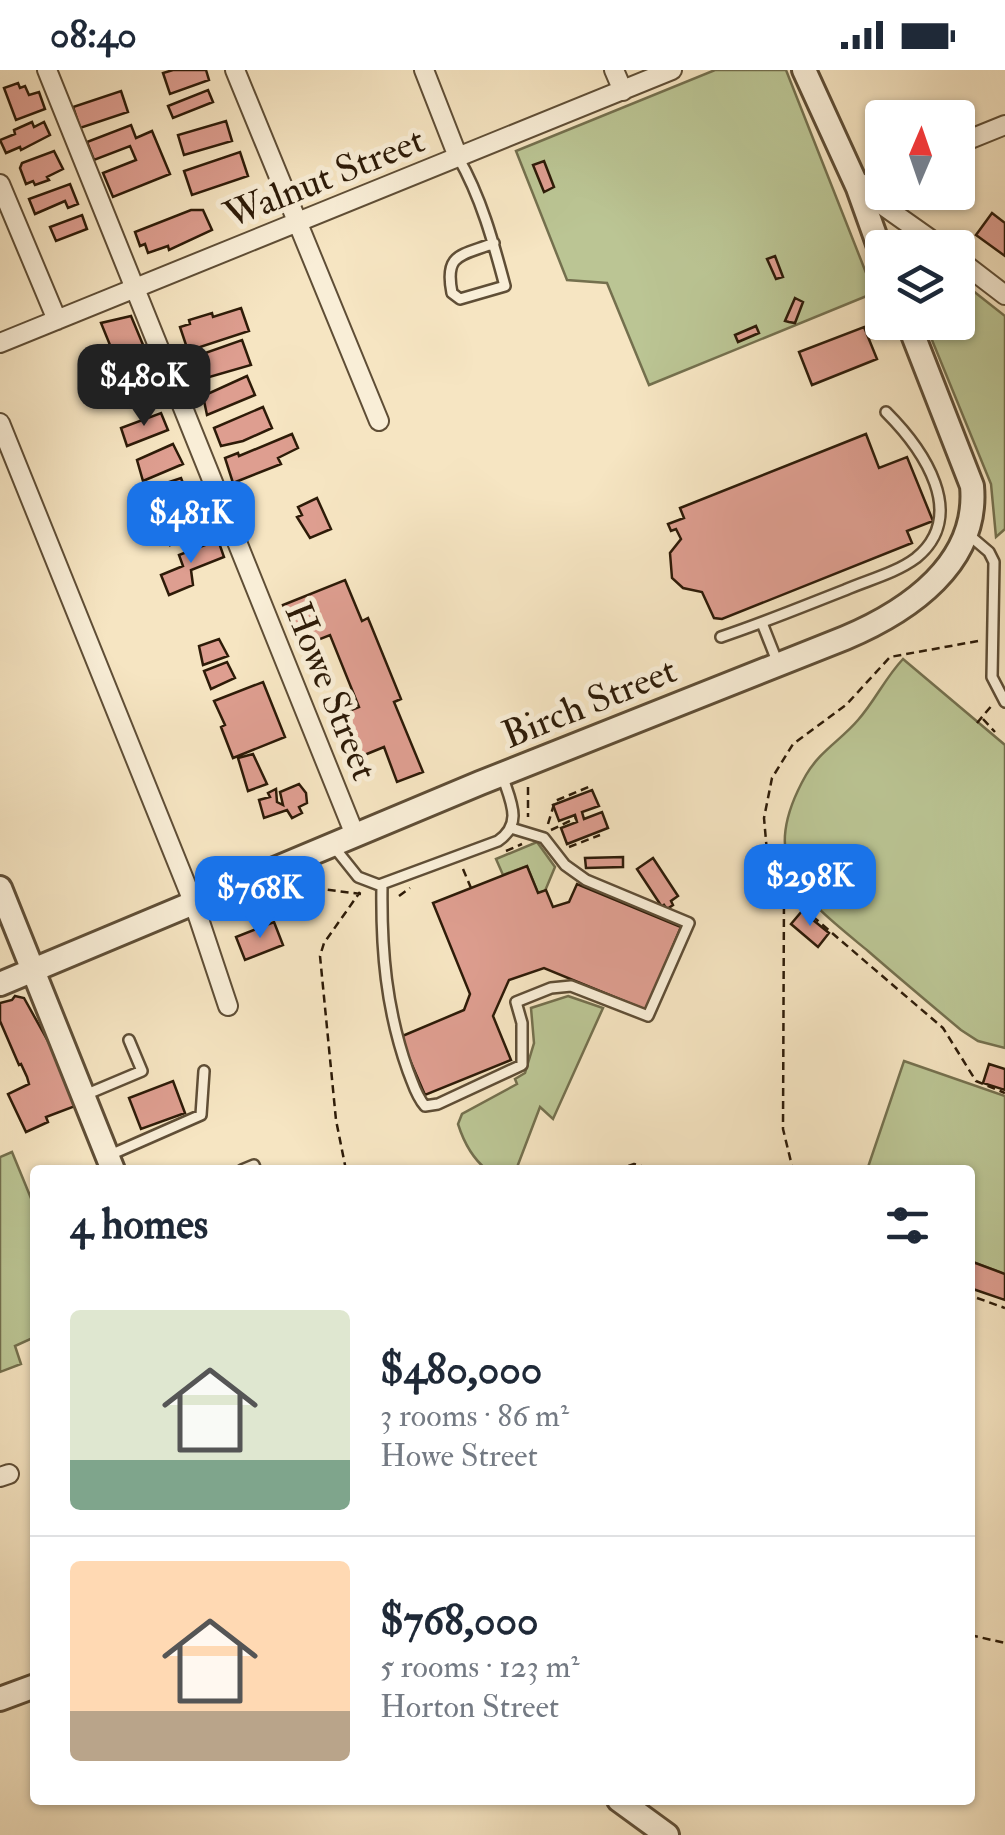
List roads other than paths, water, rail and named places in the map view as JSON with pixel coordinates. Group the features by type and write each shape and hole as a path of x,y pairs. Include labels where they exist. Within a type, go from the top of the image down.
{"street":[{"name":"Howe Street","path":"46,70 355,835"},
{"path":"235,70 379,421"},
{"path":"424,70 458,157"},
{"path":"614,70 622,91"},
{"name":"Walnut Street","path":"0,343 672,70"},
{"path":"804,70 873,230"},
{"path":"975,137 1005,126"},
{"path":"0,184 57,320"},
{"path":"858,188 865,185"},
{"path":"858,188 917,230"},
{"path":"975,272 1005,296"},
{"name":"Birch Street","path":"0,984 892,617 939,577 966,533 973,504 972,486 915,340"},
{"path":"0,424 194,904 228,1006"},
{"path":"0,891 110,1163"},
{"path":"0,1699 30,1688"},
{"path":"626,1805 658,1832"}],"lane":[{"path":"458,157 475,186 494,243 505,286 477,296 460,298 452,294 449,267 454,259 494,243"},
{"path":"721,637 904,565 918,556 939,528 939,494 926,463 908,434 886,412"},
{"path":"966,533 989,552 994,562 992,677 1002,698"},
{"path":"762,623 778,664"},
{"path":"333,844 358,877 382,885 498,840 511,828 514,812 502,775"},
{"path":"382,885 383,953 391,1018 420,1101 431,1106 522,1065 524,1044 516,1002 551,988 571,986 648,1016 688,923 586,880 554,853 544,838 511,828"},
{"path":"83,1096 142,1071 130,1040"},
{"path":"110,1163 201,1115 204,1071"}]}
